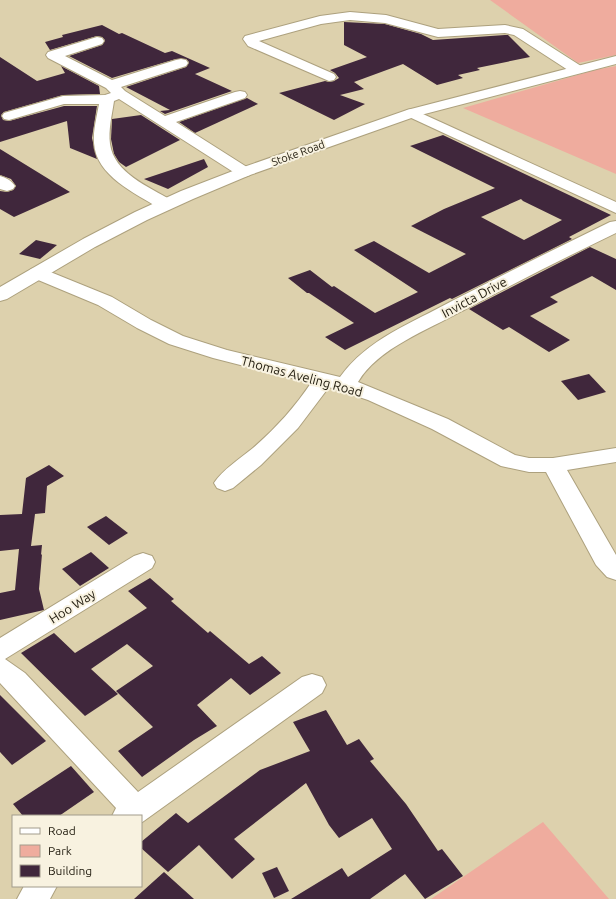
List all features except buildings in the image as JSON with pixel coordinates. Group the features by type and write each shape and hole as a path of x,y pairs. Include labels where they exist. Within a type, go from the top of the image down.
{"street":[{"path":"329,77 253,43 250,39 320,20 350,16 386,19 438,33 505,29 518,32 576,69"},
{"path":"97,41 53,55 113,93 164,121 244,172"},
{"name":"Stoke Road","path":"0,295 89,243 165,204 244,172 412,113 576,69 616,60"},
{"path":"9,116 63,100 113,93 181,63"},
{"path":"113,93 102,144 109,162 126,180 165,204"},
{"path":"164,121 240,94"},
{"path":"412,113 616,208"},
{"name":"Invicta Drive","path":"346,385 359,366 382,346 511,278 616,226"},
{"name":"Thomas Aveling Road","path":"37,273 104,301 176,340 220,354 346,385 440,424 509,461 529,465 553,465 616,455"},
{"path":"225,483 272,445 310,401 323,380"},
{"path":"553,465 605,559 616,571"},
{"name":"Hoo Way","path":"0,651 143,562"},
{"path":"0,668 15,680 132,813 312,685"},
{"path":"33,899 39,887"}],"green space":[{"path":"490,0 616,0 616,55 578,63"},
{"path":"616,66 616,174 463,108 595,70"},
{"path":"543,822 609,899 431,899"}]}
